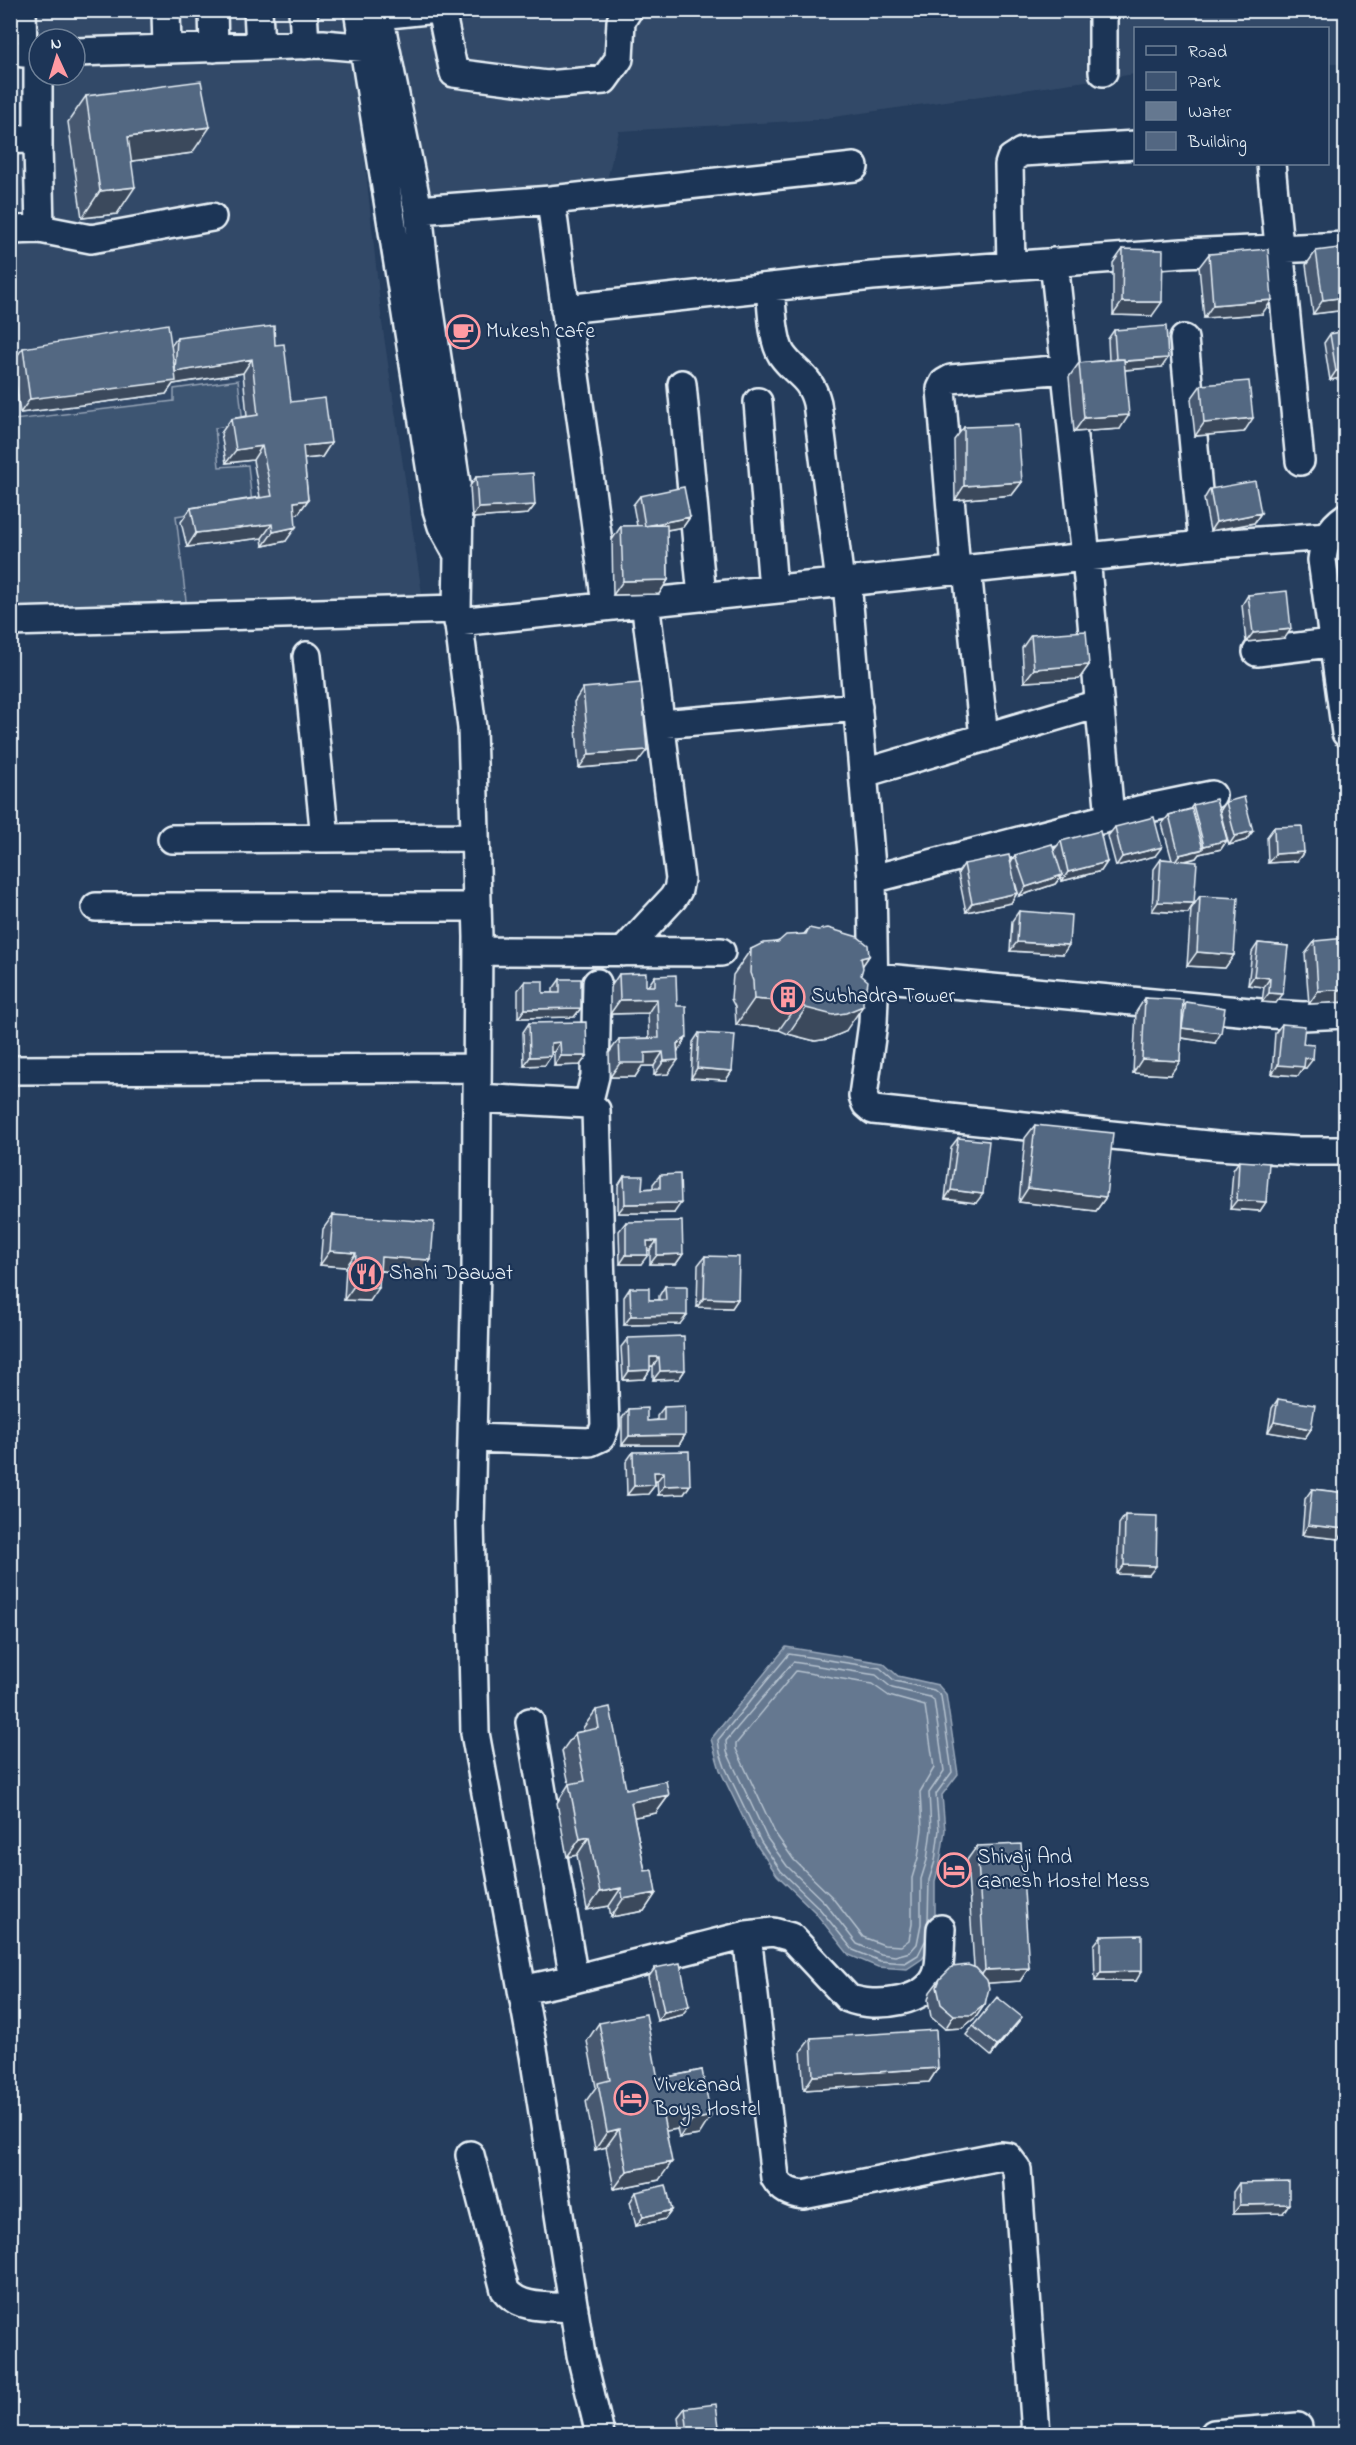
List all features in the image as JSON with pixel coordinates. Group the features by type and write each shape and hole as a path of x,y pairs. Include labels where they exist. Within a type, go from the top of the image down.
{"street":[{"path":"22,10 23,53 27,53"},
{"path":"166,10 166,49"},
{"path":"213,10 214,48"},
{"path":"258,10 260,46"},
{"path":"303,10 304,45"},
{"path":"427,10 372,12 375,49 437,510 442,526 457,554"},
{"path":"441,10 454,73 547,85 604,80 619,59 621,21 628,10"},
{"path":"1103,10 1103,72"},
{"path":"87,52 304,45 375,49"},
{"path":"375,49 418,210 427,292 459,503 458,615 472,728 478,951 471,1522 475,1732 522,1990 581,2355 600,2434"},
{"path":"39,87 40,229"},
{"path":"10,140 38,138"},
{"path":"1011,266 1011,159 1022,152 1134,145"},
{"path":"1271,165 1300,461"},
{"path":"418,210 551,200 854,167"},
{"path":"551,200 565,309 588,454 606,606"},
{"path":"10,230 40,229 91,239 212,217"},
{"path":"565,309 872,276 1054,262 1346,246"},
{"path":"1054,262 1086,557 1110,817"},
{"path":"770,286 777,343 781,353 808,380 817,403 844,582 858,707 872,879 875,977 873,1023 863,1096 866,1104 873,1110 1217,1146 1298,1151 1346,1151"},
{"path":"1184,339 1203,545"},
{"path":"984,738 961,570 941,389 944,383 951,379 1065,369"},
{"path":"682,384 702,597"},
{"path":"758,402 774,589"},
{"path":"10,622 458,615 606,606 1203,545 1337,526"},
{"path":"1337,526 1323,547 1322,571 1339,641 1346,733"},
{"path":"623,952 673,898 678,890 680,879 645,602"},
{"path":"1257,652 1339,641"},
{"path":"308,656 325,838"},
{"path":"864,773 1098,704"},
{"path":"661,724 858,707"},
{"path":"872,879 1110,817 1212,795"},
{"path":"172,839 475,837"},
{"path":"96,907 477,907"},
{"path":"478,951 721,952"},
{"path":"875,977 1270,1014 1303,1016 1346,1014"},
{"path":"588,1104 595,1076 597,983"},
{"path":"10,1070 477,1068"},
{"path":"472,1438 590,1442 601,1437 605,1426 596,1110 588,1104 477,1098"},
{"path":"530,1722 574,1979"},
{"path":"522,1990 747,1935 773,1932 791,1937 848,1998 870,2004 910,1999 919,1995 938,1971 941,1929"},
{"path":"747,1935 774,2178 780,2186 790,2193 803,2195 1000,2156 1008,2157 1013,2162 1017,2169 1036,2434"},
{"path":"470,2155 505,2290 521,2303 573,2308"},
{"path":"1214,2434 1298,2427"}],"shaded area":[{"path":"10,11 349,11 382,323 426,621 11,635"},
{"path":"384,11 1345,11 1345,64 1329,64 1329,27 1134,27 1134,74 812,120 619,131 606,184 413,211"}],"green space":[{"path":"238,380 243,423 215,428 219,467 248,465 252,504 176,516 188,618 11,624 10,391 14,420 174,401 174,389"}],"water":[{"path":"786,1647 883,1663 898,1676 938,1685 946,1694 958,1774 942,1795 945,1830 935,1881 935,1925 929,1950 922,1959 907,1969 878,1967 849,1955 815,1912 777,1875 756,1844 720,1770 711,1739"}],"building":[{"path":"10,10 15,10 17,42 10,42"},
{"path":"201,81 210,127 128,137 135,187 100,191 86,96"},
{"path":"1346,247 1346,297 1323,300 1316,251"},
{"path":"1123,249 1163,250 1162,302 1122,302"},
{"path":"1268,249 1272,300 1213,305 1209,254"},
{"path":"168,324 176,381 30,399 23,348"},
{"path":"274,326 275,345 284,344 291,402 325,398 331,443 303,446 308,500 294,502 296,527 273,532 272,524 196,533 191,508 272,496 262,446 236,450 231,419 258,415 252,359 175,372 177,338"},
{"path":"1166,326 1168,358 1124,361 1124,359 1116,359 1114,330"},
{"path":"1346,331 1346,369 1336,371 1330,334"},
{"path":"1124,359 1129,415 1084,418 1079,363"},
{"path":"1249,381 1253,418 1204,423 1201,385"},
{"path":"1018,425 1022,482 964,486 964,427"},
{"path":"533,473 535,505 478,508 476,477"},
{"path":"1255,481 1261,513 1216,522 1210,489"},
{"path":"684,487 690,517 645,526 640,496"},
{"path":"667,525 668,580 623,581 621,526"},
{"path":"1287,591 1291,629 1253,633 1248,595"},
{"path":"1086,631 1089,665 1034,669 1031,635"},
{"path":"641,683 647,750 589,754 583,688"},
{"path":"1244,797 1253,831 1235,836 1226,802"},
{"path":"1216,799 1227,840 1204,846 1193,805"},
{"path":"1192,809 1203,849 1179,855 1169,815"},
{"path":"1154,817 1162,847 1122,857 1115,827"},
{"path":"1302,826 1304,852 1275,854 1274,827"},
{"path":"1100,831 1107,862 1068,872 1061,841"},
{"path":"1052,844 1062,875 1026,887 1015,855"},
{"path":"1009,855 1017,893 972,903 964,864"},
{"path":"1161,859 1197,862 1194,903 1158,902"},
{"path":"1200,896 1238,898 1234,955 1197,952"},
{"path":"1019,911 1071,915 1069,945 1017,942"},
{"path":"809,928 818,930 828,928 858,937 868,945 869,956 861,958 863,968 861,975 868,981 866,995 859,995 863,1006 846,1013 833,1015 806,1008 798,1003 754,999 750,973 751,949 763,943 778,942 786,935 806,934"},
{"path":"1346,938 1346,989 1318,991 1315,941"},
{"path":"1258,943 1288,946 1283,994 1269,993 1270,978 1254,976"},
{"path":"646,973 646,986 655,986 655,976 676,975 677,1006 686,1006 687,1037 677,1044 678,1060 664,1061 663,1052 645,1053 645,1063 620,1063 619,1039 659,1038 657,999 620,1000 619,974"},
{"path":"560,979 581,979 581,1008 525,1009 525,981 543,981 543,993 560,993"},
{"path":"1145,998 1183,1000 1180,1061 1142,1059"},
{"path":"1186,1002 1225,1008 1221,1033 1182,1028"},
{"path":"586,1022 587,1056 561,1056 560,1042 551,1043 551,1056 530,1057 529,1023"},
{"path":"1282,1024 1305,1026 1303,1044 1314,1045 1313,1059 1305,1058 1304,1067 1278,1065"},
{"path":"699,1033 735,1035 732,1071 697,1068"},
{"path":"1035,1125 1113,1133 1106,1197 1028,1188"},
{"path":"958,1138 989,1141 983,1194 951,1190"},
{"path":"1239,1161 1269,1163 1266,1202 1237,1200"},
{"path":"680,1174 681,1203 625,1204 624,1176 643,1176 642,1189 660,1188 660,1175"},
{"path":"333,1215 434,1222 431,1260 381,1257 379,1288 354,1286 356,1253 330,1251"},
{"path":"682,1221 683,1254 657,1255 657,1241 647,1241 648,1255 626,1255 626,1222"},
{"path":"705,1256 739,1257 738,1299 704,1298"},
{"path":"665,1286 687,1286 687,1315 631,1316 630,1288 649,1288 649,1300 666,1300"},
{"path":"684,1336 685,1370 660,1371 659,1357 650,1357 650,1370 629,1371 628,1338"},
{"path":"1278,1399 1315,1405 1311,1429 1274,1422"},
{"path":"685,1406 685,1435 629,1436 629,1409 647,1408 647,1421 664,1420 664,1407"},
{"path":"689,1451 690,1485 664,1486 664,1472 654,1472 655,1485 634,1486 633,1452"},
{"path":"1312,1489 1346,1493 1346,1529 1308,1525"},
{"path":"1125,1515 1157,1516 1156,1566 1124,1565"},
{"path":"610,1707 626,1789 666,1781 669,1795 631,1802 645,1871 652,1870 656,1893 623,1899 621,1888 600,1892 589,1837 580,1839 569,1784 585,1781 575,1733 599,1728 596,1710"},
{"path":"1021,1844 1029,1968 985,1970 977,1846"},
{"path":"1142,1935 1142,1971 1101,1972 1101,1936"},
{"path":"680,1963 689,2006 664,2012 655,1968"},
{"path":"968,1965 976,1968 987,1980 989,1988 985,2004 972,2015 954,2015 941,2004 937,1987 940,1979 952,1967"},
{"path":"997,1997 1022,2017 997,2046 973,2026"},
{"path":"646,2014 658,2079 702,2070 711,2116 692,2120 690,2111 663,2116 672,2162 627,2171 619,2129 607,2132 598,2083 610,2080 599,2023"},
{"path":"936,2030 938,2068 813,2076 811,2038"},
{"path":"1289,2182 1289,2204 1240,2205 1239,2183"},
{"path":"666,2185 672,2210 643,2217 636,2192"},
{"path":"716,2404 720,2434 688,2434 685,2408"}],"place":[{"name":"Mukesh cafe","path":"463,332"},
{"name":"Subhadra Tower","path":"788,997"},
{"name":"Shahi Daawat","path":"366,1274"},
{"name":"Shivaji And Ganesh Hostel Mess","path":"954,1870"},
{"name":"Vivekanad Boys Hostel","path":"631,2098"}]}
